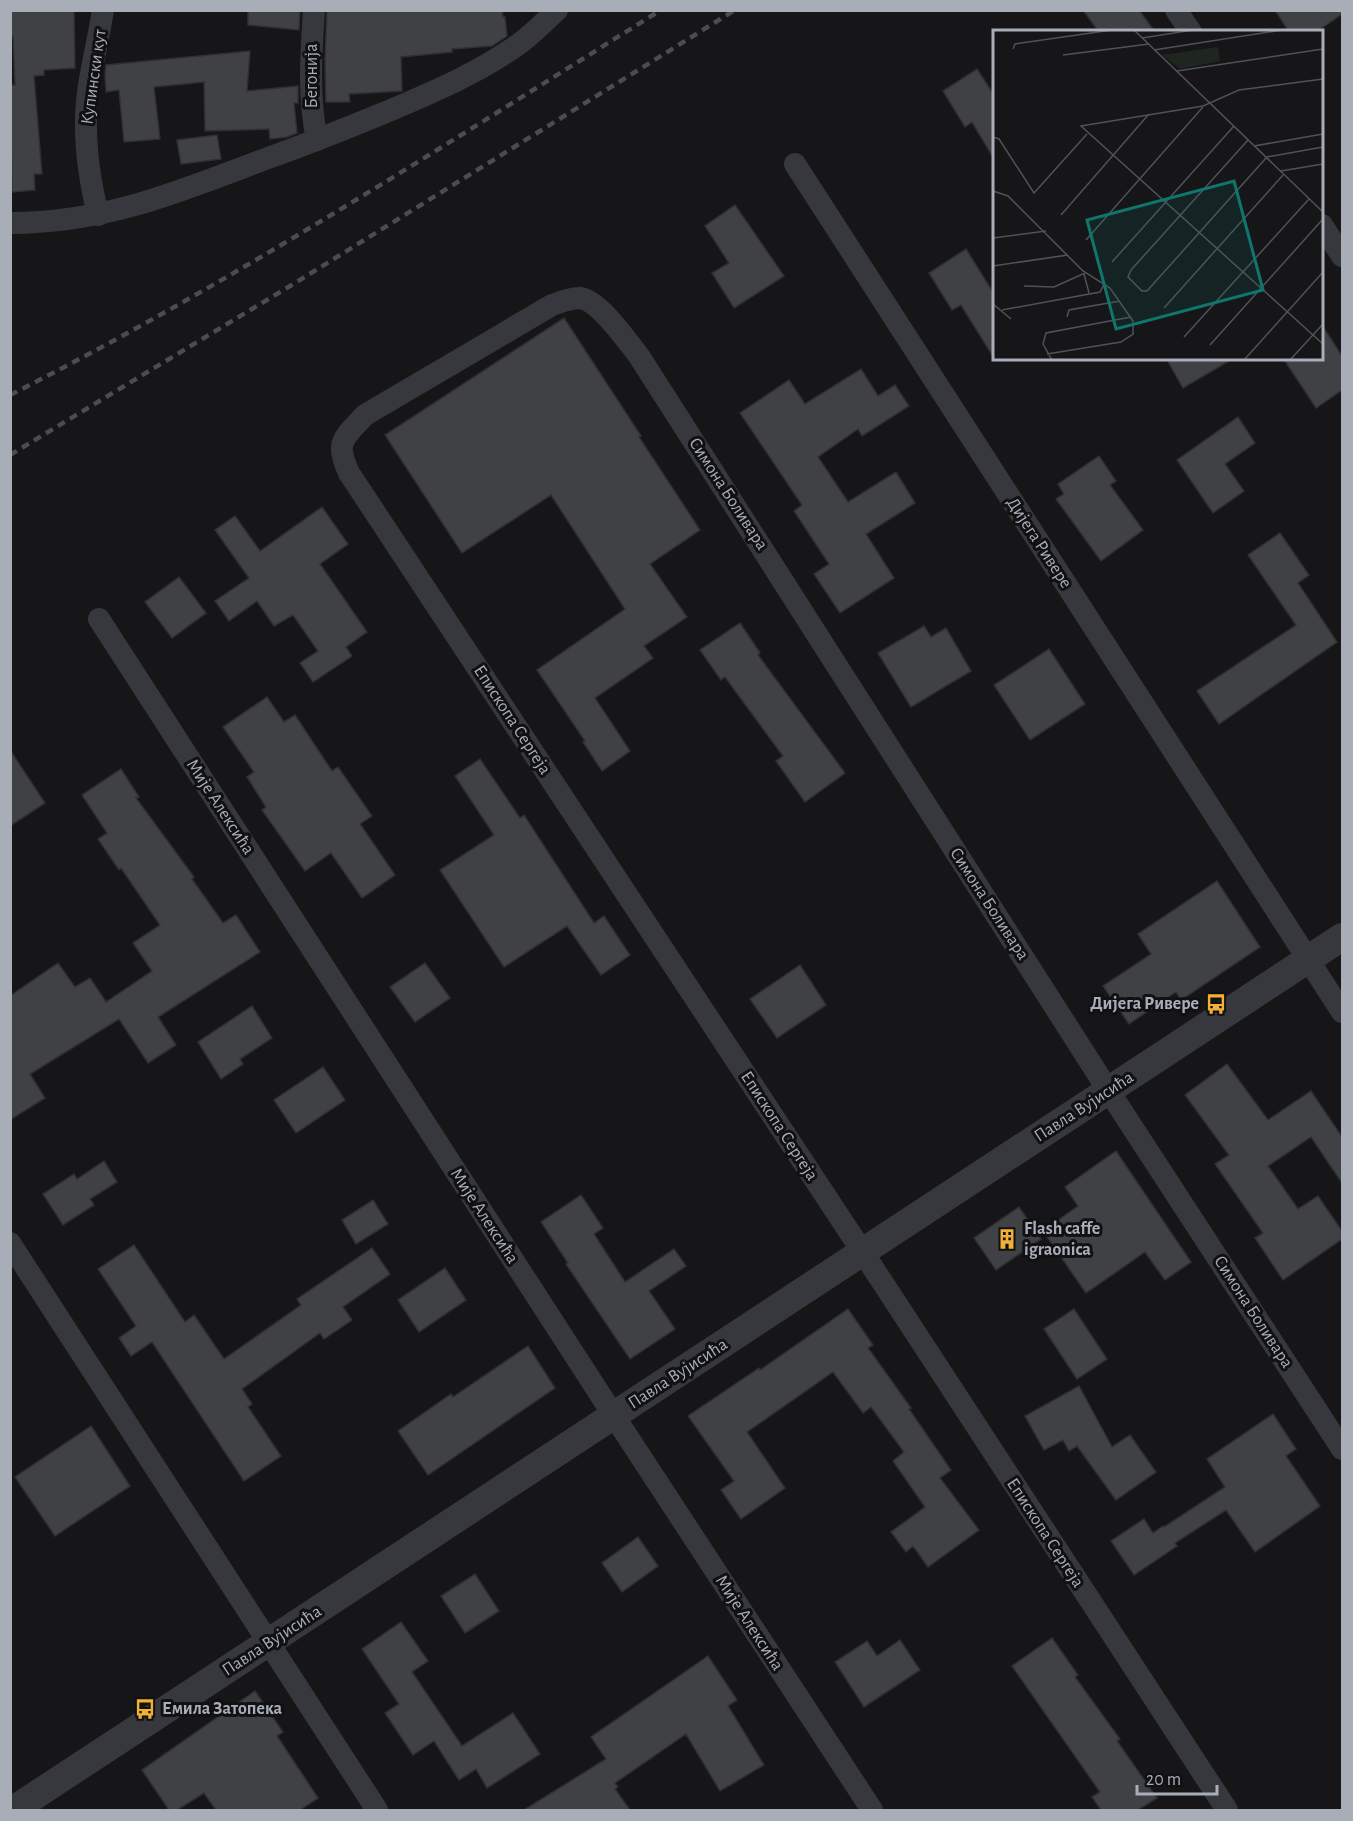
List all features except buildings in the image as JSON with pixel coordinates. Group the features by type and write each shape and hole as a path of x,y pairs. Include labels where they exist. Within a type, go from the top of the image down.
{"street":[{"name":"Купински кут","path":"98,215 89,172 86,126 88,98 103,10"},
{"name":"Бегонија","path":"314,10 310,83 311,113 317,140"},
{"path":"10,223 43,223 133,207 164,198 317,140 442,88 472,72 516,46 557,10"},
{"path":"1176,10 1190,30"},
{"name":"Дијега Ривере","path":"795,164 1342,1012"},
{"path":"1323,227 1342,256"},
{"name":"Симона Боливара","path":"343,439 365,415 552,305 579,298 590,301 639,356 1108,1090 1342,1449"},
{"name":"Епископа Сергеја","path":"343,439 341,456 349,473 1227,1810"},
{"name":"Мије Алексића","path":"99,619 614,1416 872,1810"},
{"name":"Павла Вујисића","path":"17,1804 268,1644 1342,937"},
{"path":"10,1243 377,1810"}],"railway":[{"path":"10,395 94,351 259,258 661,10"},
{"path":"10,455 295,283 735,10"}],"place":[{"name":"Дијега Ривере","path":"1216,1004"},
{"name":"Flash caffe igraonica","path":"1007,1239"},
{"name":"Емила Затопека","path":"145,1709"}]}
